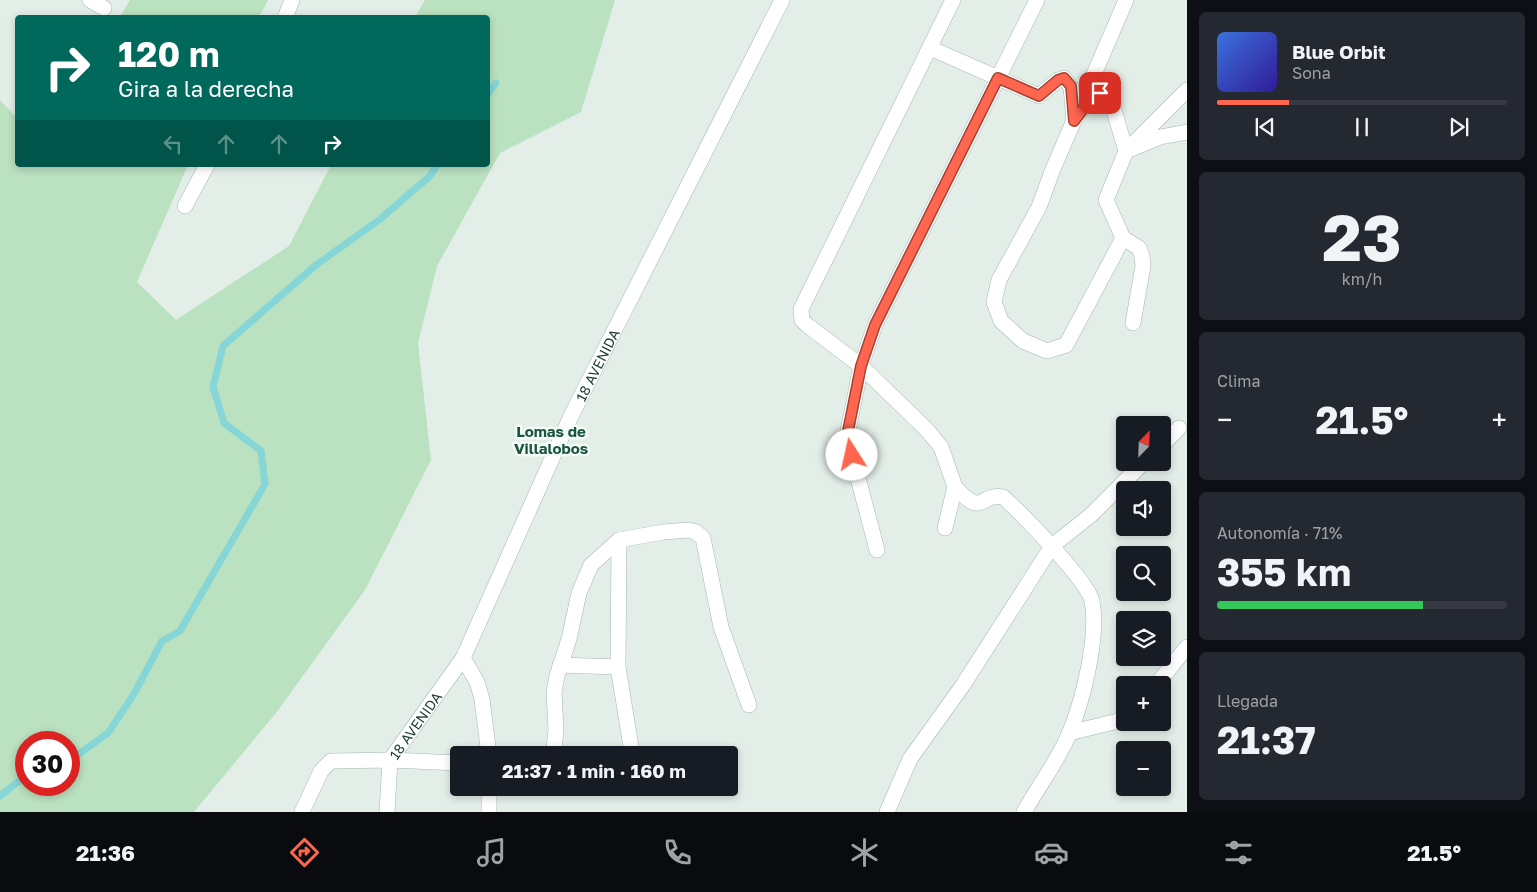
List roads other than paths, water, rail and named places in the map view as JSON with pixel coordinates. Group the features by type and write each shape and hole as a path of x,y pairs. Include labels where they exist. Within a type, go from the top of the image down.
{"street":[{"path":"90,0 104,8"},
{"path":"286,15 292,0"},
{"name":"18 AVENIDA","path":"387,812 390,760 463,658 571,416 782,0"},
{"path":"953,0 801,309 802,320 807,325 861,366 927,430 941,447 955,487 967,500 974,504 997,496 1003,497 1052,546 1092,600 1093,639 1086,674 1069,733 1024,812"},
{"path":"877,550 847,436 861,366 875,325 1037,0"},
{"path":"1123,238 1066,345 1047,351 1023,340 1001,321 994,302 999,280 1039,207 1126,0"},
{"path":"930,48 1039,96 1058,80 1064,78 1071,86 1074,121"},
{"path":"1133,323 1143,266 1142,256 1139,248 1123,238 1106,200 1126,151 1187,90"},
{"path":"1074,121 1093,96 1106,93 1110,97 1126,151"},
{"path":"1126,151 1160,136 1187,132"},
{"path":"185,206 206,167"},
{"path":"1171,436 1180,428"},
{"path":"887,812 910,759 963,685 1052,546 1091,515 1135,471"},
{"path":"946,528 955,487"},
{"path":"554,746 556,731 554,692 579,593 591,565 618,540 663,532 689,530 696,532 703,538 721,627 749,706"},
{"path":"618,540 618,666 631,746"},
{"path":"1164,676 1187,648"},
{"path":"463,658 478,682 488,746"},
{"path":"560,665 618,666"},
{"path":"1069,733 1116,721"},
{"path":"302,812 321,771 331,761 390,760 450,763"},
{"path":"488,812 489,796"}],"waterway":[{"path":"490,91 496,83"},
{"path":"80,753 108,733 134,694 162,641 180,631 265,484 261,451 224,423 213,387 223,346 316,265 379,220 430,176 436,167"},
{"path":"0,796 15,784"}],"district":[{"name":"Lomas de Villalobos","path":"551,440"}]}
